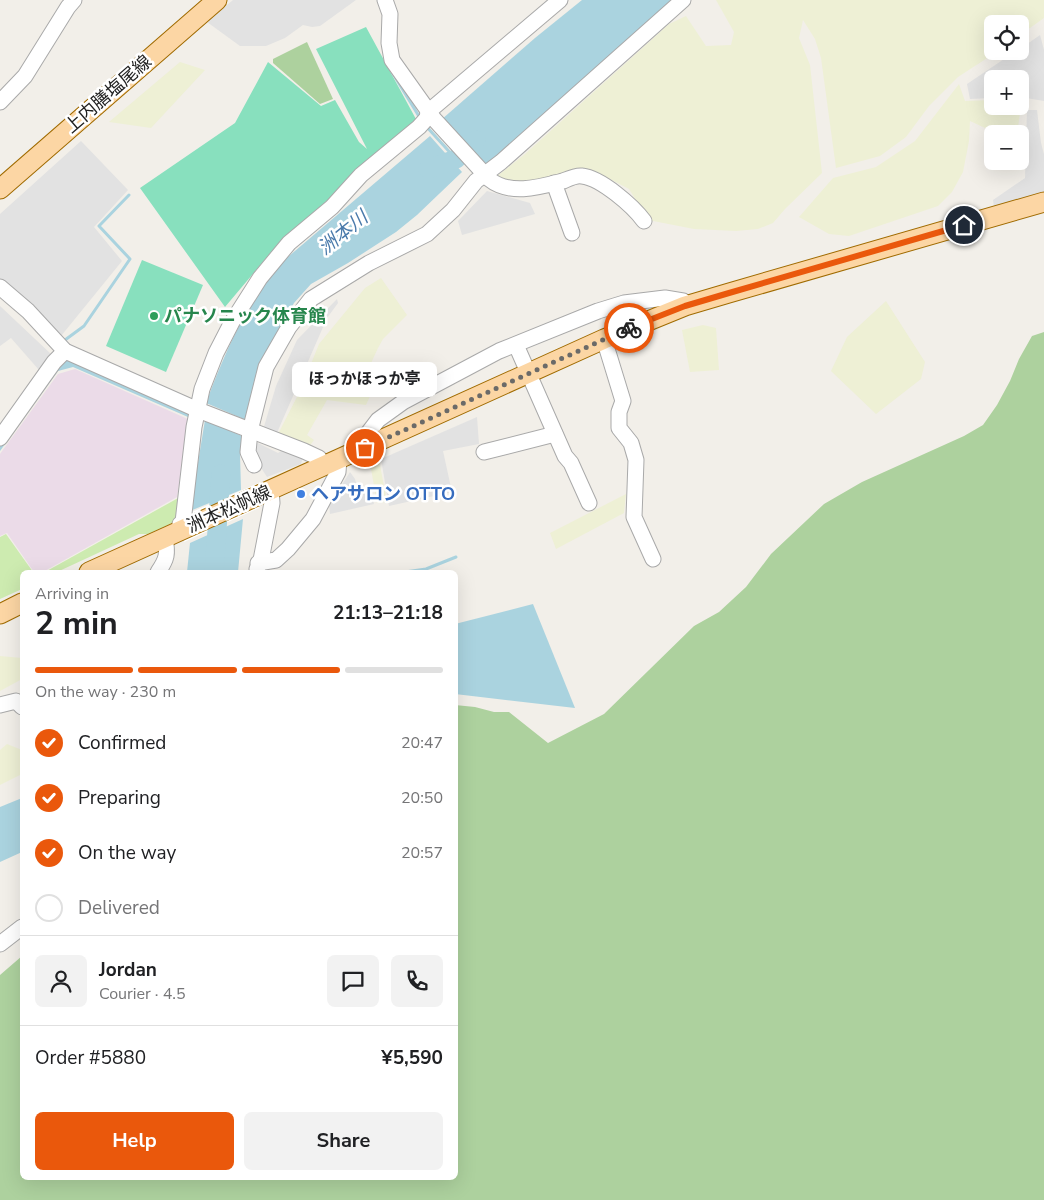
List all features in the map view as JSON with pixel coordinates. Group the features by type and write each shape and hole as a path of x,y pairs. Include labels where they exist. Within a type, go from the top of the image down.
{"main road":[{"name":"上内膳塩尾線","path":"0,189 217,0"},
{"name":"洲本松帆線","path":"93,570 165,538 183,526 265,493 604,339 685,306 1044,202"},
{"path":"0,614 20,604"}],"street":[{"path":"0,102 25,76 74,0"},
{"path":"385,0 390,14 392,60 427,119 483,173 502,187 528,189 581,176 596,181 623,198 636,210 644,221"},
{"path":"183,526 191,452 206,378 232,322 260,278 289,243 332,207 362,175 560,0"},
{"path":"254,465 248,452 248,430 266,367 288,327 311,298 369,263 427,234 453,210 483,173 501,162 683,0"},
{"path":"554,183 572,233"},
{"path":"0,287 35,318 65,351 199,410 331,463 338,472 313,519 288,549 276,560 257,568"},
{"path":"365,448 362,441 378,420 403,402 499,351 598,311 624,303 665,298 683,301 685,306"},
{"path":"604,339 623,401 619,412 619,428 631,443 636,460 634,517 653,559"},
{"path":"516,345 565,456 571,463 589,503"},
{"path":"0,438 54,362 65,351"},
{"path":"484,452 555,434"},
{"path":"257,568 272,503 265,493"},
{"path":"159,570 166,561 167,548 165,538"},
{"path":"11,705 20,694"},
{"path":"0,944 20,929"}],"shaded area":[{"path":"233,0 356,0 320,26 303,25 285,38 266,46 240,46 207,22"},
{"path":"1040,35 1044,50 1044,101 1029,98 1029,70 988,70 1003,60 1029,60 1029,43"},
{"path":"984,73 984,98 970,99 967,84"},
{"path":"1029,110 1037,110 1044,154 1044,192 994,207 993,200 1025,178 1025,170 1029,170 1029,125 1027,125"},
{"path":"81,141 128,190 94,227 122,261 61,336 0,280 0,214"},
{"path":"487,191 530,203 535,214 462,235 458,221"},
{"path":"337,299 338,303 327,318 276,435 263,430 276,386 297,340"},
{"path":"0,306 52,355 39,370 11,338 0,346"},
{"path":"75,369 190,420 177,497 47,570 33,570 7,533 0,536 0,454 58,374"},
{"path":"477,417 479,444 443,451 452,492 389,506 381,459"},
{"path":"254,441 278,453 284,449 303,457 301,464 267,477 252,454"},
{"path":"350,472 355,479 359,493 371,490 374,504 330,514 329,505"}],"green space":[{"path":"716,0 1044,0 1044,18 1029,29 1029,15 984,15 984,60 958,77 929,106 906,137 880,156 836,168 821,58 815,39 803,20 799,38 810,65 822,173 773,223 758,229 736,231 694,229 648,220 629,189 600,174 577,172 534,181 517,181 496,177 525,154 669,24 686,16 706,46 731,45 734,32"},
{"path":"366,27 417,121 278,244 225,307 140,188 235,123 268,62 321,106 335,100 359,142 367,149 316,49"},
{"path":"307,42 333,99 320,104 273,63 273,59"},
{"path":"180,62 205,70 151,128 109,122"},
{"path":"959,84 965,101 984,100 984,115 1020,115 1018,125 984,125 984,128 970,121 969,141 963,172 952,192 938,206 849,236 829,234 799,217 833,178 876,167 915,141"},
{"name":"パナソニック体育館","path":"142,260 203,285 166,372 106,346"},
{"path":"381,278 407,315 383,339 372,361 370,374 371,394 366,405 327,400 307,435 314,440 308,448 277,436 300,391 319,344 365,288"},
{"path":"886,301 925,362 921,379 876,414 831,371 847,337"},
{"path":"703,325 716,328 719,370 690,372 682,330"},
{"path":"1044,332 1044,1200 0,1200 0,975 20,958 20,1180 458,1180 458,705 494,712 509,712 548,743 604,714 694,626 719,612 746,587 771,554 824,504 862,482 964,436 983,425 997,405 1032,336"},
{"path":"379,460 387,502 377,503 370,463"},
{"path":"626,494 624,513 556,549 550,533"},
{"path":"180,497 177,521 148,534 139,534 61,570 49,570"},
{"path":"6,534 32,570 20,570 20,590 0,599 0,537"},
{"path":"0,656 20,658 20,680 0,691"},
{"path":"7,744 20,749 20,775 0,785 0,750"}],"water":[{"path":"582,0 678,0 486,170 441,120 535,38"},
{"path":"430,136 462,172 417,215 396,232 311,284 294,303 280,329 246,420 206,403 221,365 247,312 257,295 282,262"},
{"path":"64,359 191,410 188,417 73,367 58,371 0,451 0,443"},
{"path":"205,420 242,436 240,454 241,490 190,511"},
{"path":"243,519 238,570 187,570 190,543"},
{"path":"533,604 575,708 458,694 458,623"},
{"path":"20,799 20,853 0,862 0,807"}],"pier":[{"path":"261,482 259,508 184,542 187,514"}],"waterway":[{"path":"392,72 420,118"},
{"path":"425,125 456,159"},
{"name":"洲本川","path":"428,169 456,159 476,140"},
{"path":"65,340 84,326 130,259 99,226 129,195"},
{"name":"洲本川","path":"214,570 221,474"},
{"path":"419,570 456,557"}],"way so far":[{"path":"365,448 629,328"}],"place":[{"name":"パナソニック体育館","path":"154,316"},
{"name":"ほっかほっか亭","path":"365,448"},
{"name":"ヘアサロン OTTO","path":"301,494"}],"route":[{"path":"629,328 685,306 964,225"}]}
